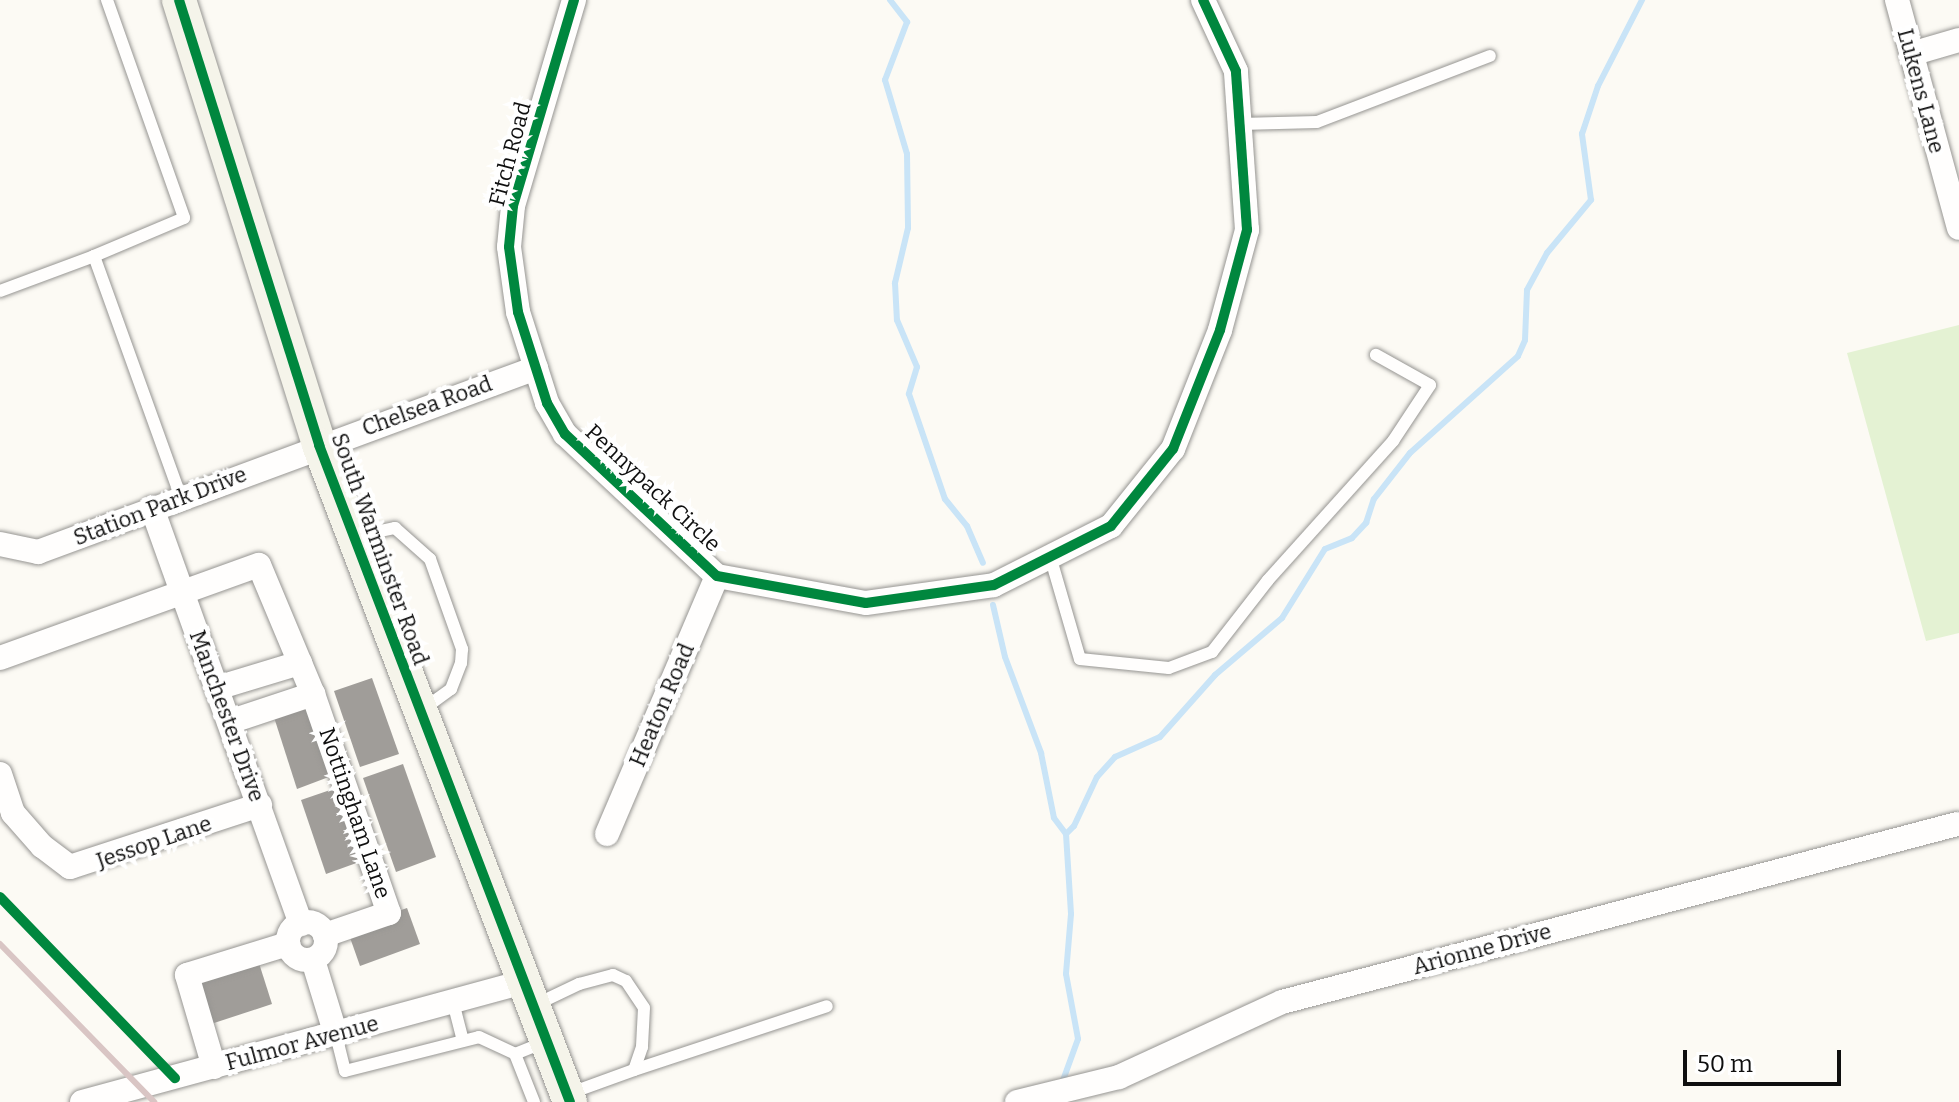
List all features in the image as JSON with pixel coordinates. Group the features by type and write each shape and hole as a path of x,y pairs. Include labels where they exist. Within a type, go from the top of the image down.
{"street":[{"name":"South Warminster Road","path":"179,0 319,445 526,995 530,1048 557,1100"},
{"name":"Fitch Road","path":"536,368 516,299 509,247 513,206 574,0"},
{"name":"Pennypack Circle","path":"536,368 547,403 565,434 717,576 866,603 994,585 1111,526 1173,449 1220,330 1247,230 1236,71 1203,0"},
{"name":"Lukens Lane","path":"1897,0 1959,228"},
{"path":"1911,54 1959,40"},
{"name":"Chelsea Road","path":"319,445 536,368"},
{"name":"Station Park Drive","path":"0,544 38,552 319,445"},
{"name":"Manchester Drive","path":"152,508 260,805 294,934"},
{"path":"0,658 182,589 259,565 313,694 229,722"},
{"name":"Heaton Road","path":"607,834 717,576"},
{"path":"217,688 300,663"},
{"name":"Nottingham Lane","path":"313,694 389,913 325,935"},
{"name":"Jessop Lane","path":"0,774 13,813 42,846 70,867 260,805"},
{"name":"Arionne Drive","path":"1017,1102 1071,1086 1119,1077 1282,1002 1957,824"},
{"path":"214,1067 187,975 294,934 313,923 325,935 323,953 313,960 295,956 294,934"},
{"path":"313,960 336,1035"},
{"name":"Fulmor Avenue","path":"82,1102 453,1002 526,995"}],"lane":[{"path":"0,291 184,218 107,0"},
{"path":"1240,124 1317,122 1490,56"},
{"path":"94,256 181,498"},
{"path":"1050,556 1080,659 1169,668 1212,652 1268,580 1393,441 1430,385 1376,355"},
{"path":"354,538 395,528 430,559 462,649 461,663 451,689 419,712"},
{"path":"526,995 613,975 626,981 644,1008 642,1047 634,1070"},
{"path":"453,1002 463,1041"},
{"path":"557,1100 634,1070 827,1006"},
{"path":"336,1035 345,1071 479,1037 530,1048"}],"green space":[{"path":"1959,325 1959,633 1926,641 1847,353"}],"building":[{"path":"372,678 399,754 360,767 334,691"},
{"path":"307,698 334,775 297,789 272,711"},
{"path":"403,764 436,857 396,872 363,778"},
{"path":"336,788 362,861 326,874 301,800"},
{"path":"407,908 420,944 360,966 347,929"},
{"path":"258,960 272,1004 208,1025 194,980"}],"waterway":[{"path":"890,0 907,22 885,80 907,154 908,228 895,283 897,320 917,367 909,394 945,499 967,526 983,563"},
{"path":"1066,834 1074,826 1097,777 1115,757 1160,737 1215,675 1282,618 1325,549 1352,538 1366,523 1374,499 1410,453 1518,356 1525,340 1527,290 1547,253 1591,200 1582,134 1598,86 1642,0"},
{"path":"993,605 1005,657 1041,753 1054,818 1066,834 1071,914 1066,974 1078,1039 1062,1083"}],"railway":[{"path":"0,944 154,1102"}],"cycle path":[{"path":"179,0 319,445 570,1102"},
{"path":"574,0 513,206 509,247 518,312 547,403 565,434 717,576 866,603 994,585 1111,526 1173,449 1220,330 1247,230 1236,71 1203,0"},
{"path":"0,897 175,1078"}]}
